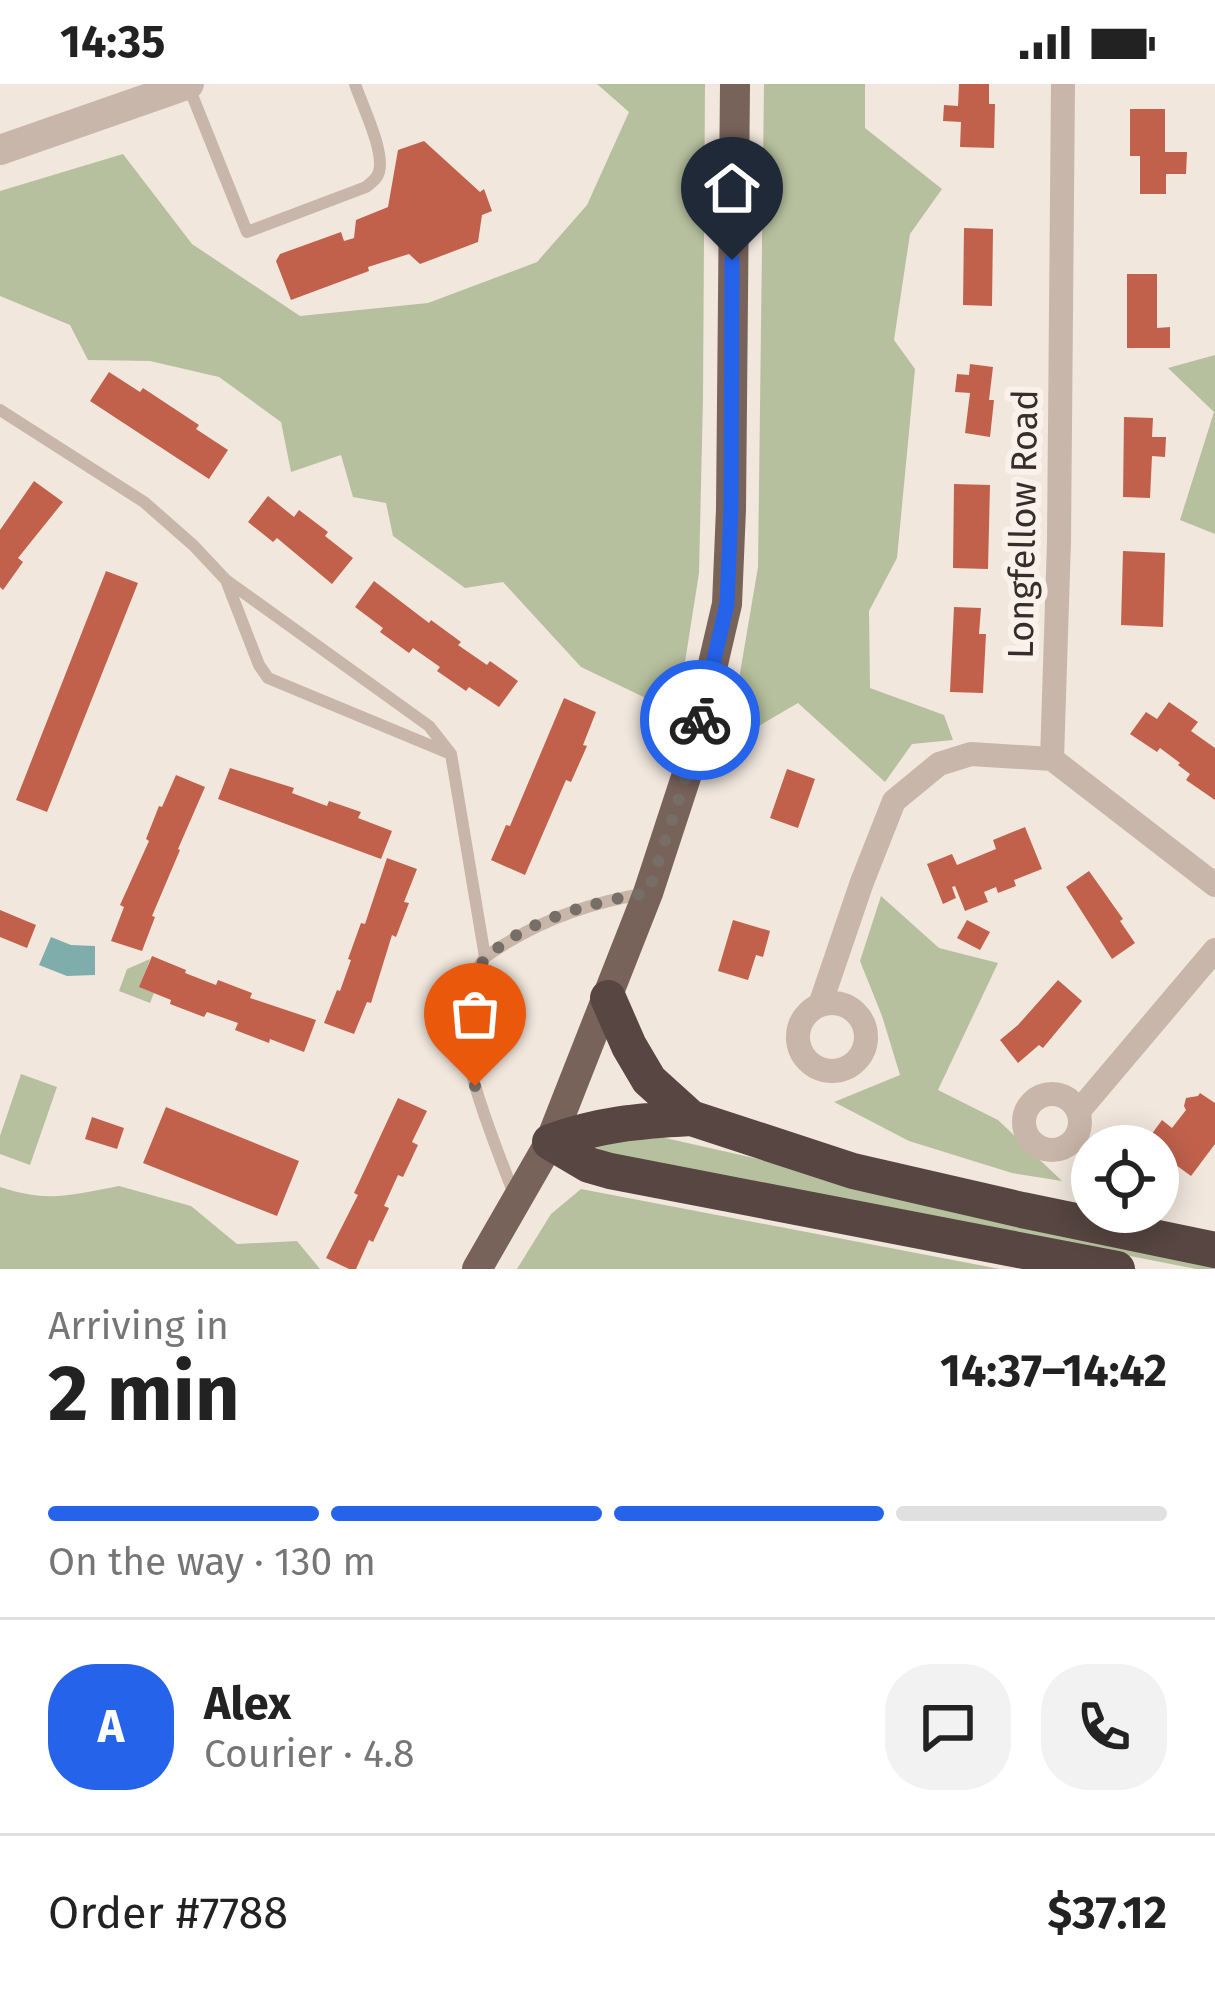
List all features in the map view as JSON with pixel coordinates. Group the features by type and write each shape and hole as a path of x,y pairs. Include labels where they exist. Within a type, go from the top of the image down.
{"highway":[{"path":"608,998 649,1080 691,1118"},
{"path":"550,1142 587,1129 691,1118 854,1171 1215,1250"},
{"path":"550,1142 610,1172 1117,1269"}],"main road":[{"path":"477,1269 550,1142 648,893 688,771 727,604 735,84"}],"street":[{"path":"0,150 189,84"},
{"name":"Longfellow Road","path":"1052,759 1063,84"},
{"path":"820,1005 894,801 939,764 971,754 1052,759 1215,885"},
{"path":"1078,1112 1215,950"}],"lane":[{"path":"189,84 247,232 366,187 378,174 377,148 355,84"},
{"path":"0,410 143,502 226,580 429,726 451,754 484,957"},
{"path":"226,580 268,678 451,754"},
{"path":"517,1202 475,1086 465,1032 467,986 484,957 535,925 648,893"}],"green space":[{"path":"597,84 705,84 699,573 677,713 581,667 503,582 465,588 393,536 386,503 353,497 341,455 291,472 281,422 219,377 150,361 88,360 70,325 0,296 0,191 123,154 192,244 300,316 428,303 537,262 587,205 629,112"},
{"path":"764,84 865,84 865,128 942,189 910,234 894,340 915,369 897,558 869,611 870,688 944,715 953,740 912,744 885,782 798,703 728,744 758,567"},
{"path":"1215,355 1215,534 1180,520 1214,412 1168,368"},
{"path":"881,896 939,948 998,963 938,1090 998,1120 1062,1181 1012,1173 909,1141 834,1102 900,1075 860,961"},
{"path":"150,959 140,987 154,993 150,1003 119,991 127,969"},
{"path":"21,1074 57,1087 30,1165 0,1154 0,1136"},
{"path":"643,1133 1215,1262 1215,1269 606,1153 584,1141"},
{"path":"119,1186 191,1206 237,1244 297,1241 320,1269 0,1269 0,1187 46,1196"},
{"path":"581,1189 1000,1269 517,1269 551,1214"}],"water":[{"path":"51,937 71,945 95,946 95,975 67,976 39,965"}],"building":[{"path":"959,84 989,84 989,104 995,104 994,148 960,147 961,122 943,121 944,105 958,106"},
{"path":"1130,109 1165,109 1165,152 1187,152 1186,174 1166,174 1166,194 1140,194 1140,156 1130,156"},
{"path":"424,141 480,192 484,189 492,211 482,215 478,242 420,264 409,254 291,300 276,261 280,254 341,232 344,241 354,238 356,220 388,207 398,150"},
{"path":"964,228 993,229 992,306 963,305"},
{"path":"1127,274 1157,274 1157,328 1170,327 1170,348 1127,348"},
{"path":"970,364 993,367 990,437 965,433 970,393 955,392 957,374 969,375"},
{"path":"109,372 140,392 143,388 228,450 209,479 90,401"},
{"path":"1124,417 1153,418 1152,437 1166,437 1165,457 1152,456 1150,498 1123,497"},
{"path":"34,481 63,502 18,558 23,562 3,590 0,530"},
{"path":"954,484 990,485 988,569 953,568"},
{"path":"268,496 294,517 299,510 353,558 332,584 277,538 273,542 248,522"},
{"path":"1123,551 1165,553 1163,627 1121,625"},
{"path":"106,571 138,583 47,812 16,800"},
{"path":"374,581 461,642 458,645 518,681 499,707 469,687 466,691 413,648 409,653 355,607"},
{"path":"954,607 981,608 979,634 986,634 983,693 950,692"},
{"path":"564,698 596,712 583,745 587,746 571,782 566,780 525,875 491,860"},
{"path":"1169,702 1198,722 1191,731 1215,748 1215,800 1186,780 1190,774 1180,763 1130,734 1146,712 1157,719"},
{"path":"230,768 294,788 292,793 327,806 329,801 361,812 358,818 392,831 381,859 218,799"},
{"path":"787,769 815,779 798,828 770,818"},
{"path":"176,775 205,787 142,951 111,941 124,907 120,905"},
{"path":"1025,827 1042,869 1014,880 1016,886 984,892 988,902 965,911 955,886 956,898 943,904 927,864 952,854 957,865 996,849 993,840"},
{"path":"387,858 417,869 371,1003 367,1002 354,1034 324,1023"},
{"path":"1089,871 1135,943 1112,959 1066,887"},
{"path":"0,910 36,925 27,948 0,937"},
{"path":"733,920 770,931 763,957 756,955 748,980 718,971"},
{"path":"967,920 990,932 980,950 957,938"},
{"path":"152,956 185,973 216,985 218,980 252,993 250,998 316,1020 304,1052 235,1030 238,1023 207,1012 204,1017 139,987"},
{"path":"1058,980 1082,1001 1043,1048 1039,1045 1018,1063 1000,1040"},
{"path":"1198,1096 1215,1103 1215,1144 1191,1176 1179,1167 1179,1125 1174,1125 1186,1110 1186,1098"},
{"path":"398,1098 427,1111 412,1142 418,1145 403,1177 398,1175 373,1242 369,1240 356,1269 349,1269 326,1258"},
{"path":"166,1107 299,1161 277,1216 143,1163"},
{"path":"92,1117 124,1128 117,1149 85,1139"}],"way so far":[{"path":"475,1086 464,1005 467,986 484,957 535,925 648,893 700,720"}],"route":[{"path":"700,720 727,604 732,260"}]}
